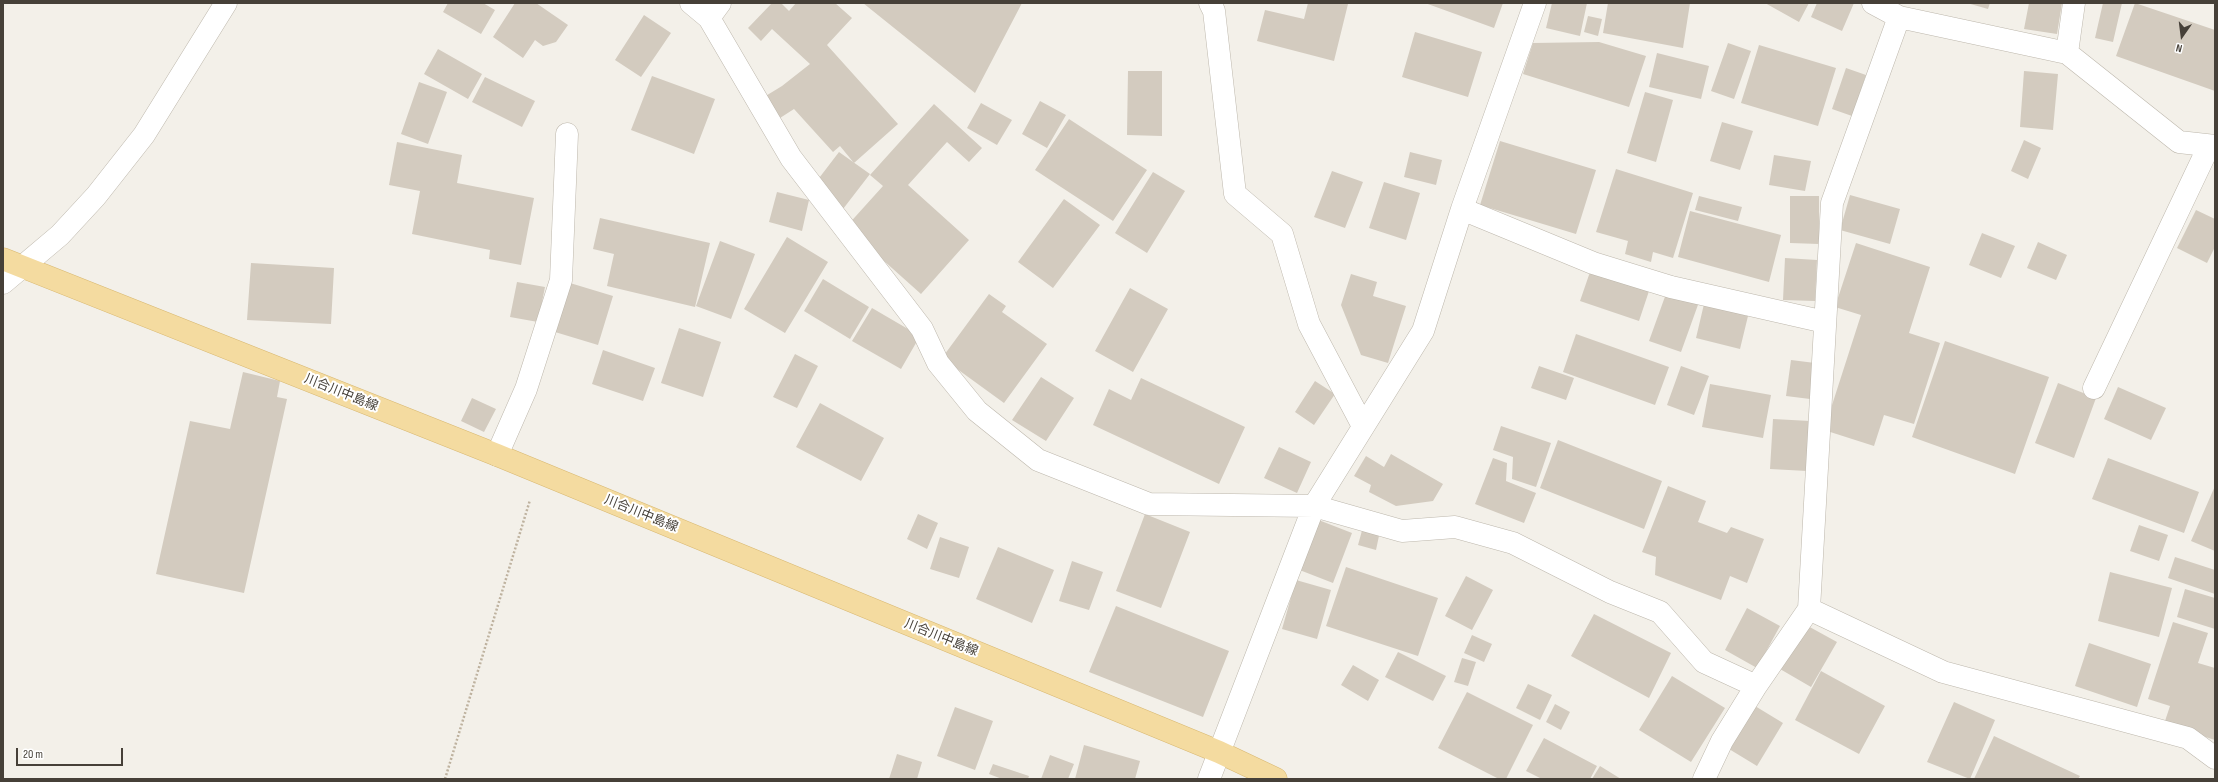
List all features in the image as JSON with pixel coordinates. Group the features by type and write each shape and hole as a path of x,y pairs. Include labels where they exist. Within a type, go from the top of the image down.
{"main road":[{"name":"川合川中島線","path":"12,262 539,472 1219,752 1276,779"}],"street":[{"path":"3,282 12,262 60,235 96,196 144,135 226,3"},
{"path":"691,3 715,10 790,158 922,329 938,363 977,411 1038,460 1149,504 1314,506 1402,531 1455,527 1514,543 1610,592 1660,612 1704,662 1756,686"},
{"path":"1210,3 1214,10 1235,194 1282,234 1309,324 1363,426"},
{"path":"1209,779 1314,506 1423,331 1462,208 1535,3"},
{"path":"1873,3 1899,17 2067,53 2179,142 2212,146 2094,388"},
{"path":"2067,53 2074,3"},
{"path":"1704,779 1722,741 1756,686 1809,609 1832,202 1899,17"},
{"path":"497,455 526,389 561,280 567,134"},
{"path":"1462,208 1592,263 1671,287 1825,322"},
{"path":"1809,609 1943,672 2188,738 2215,758"}],"path":[{"path":"445,779 539,472"}],"building":[{"path":"448,3 483,3 495,10 481,34 443,12"},
{"path":"515,3 536,3 568,25 556,42 543,46 535,40 523,58 493,37"},
{"path":"772,3 781,3 789,11 796,3 835,3 852,18 827,45 898,124 854,163 840,146 833,152 794,109 780,118 764,97 782,86 810,64 772,29 761,41 748,28"},
{"path":"863,3 1022,3 975,93"},
{"path":"1308,3 1348,4 1334,61 1257,41 1265,10 1304,19"},
{"path":"1425,3 1503,3 1494,28"},
{"path":"1552,3 1587,3 1580,36 1546,28"},
{"path":"1608,3 1690,3 1683,48 1603,33"},
{"path":"1765,3 1809,3 1799,22"},
{"path":"1817,3 1854,3 1842,31 1811,17"},
{"path":"1967,3 1990,3 1988,9"},
{"path":"2029,3 2062,3 2057,34 2024,29"},
{"path":"2103,3 2122,3 2113,42 2095,38"},
{"path":"2135,3 2215,30 2215,91 2116,56"},
{"path":"644,15 671,33 641,77 615,60"},
{"path":"1588,16 1602,19 1598,36 1584,32"},
{"path":"1415,32 1482,52 1468,97 1402,77"},
{"path":"1599,42 1646,56 1629,107 1523,74 1533,43"},
{"path":"1728,43 1751,51 1734,99 1711,91"},
{"path":"1759,45 1836,68 1818,126 1741,103"},
{"path":"438,49 482,74 468,99 424,74"},
{"path":"1657,53 1709,66 1701,99 1649,87"},
{"path":"1846,68 1866,75 1852,116 1832,109"},
{"path":"1128,71 1162,71 1162,136 1127,135"},
{"path":"2024,71 2058,74 2053,130 2020,127"},
{"path":"652,76 715,99 694,154 631,130"},
{"path":"485,77 535,101 522,127 472,102"},
{"path":"419,82 447,92 428,144 401,134"},
{"path":"1645,92 1673,100 1656,162 1627,153"},
{"path":"1040,101 1066,115 1047,148 1022,134"},
{"path":"981,103 1012,120 997,145 967,128"},
{"path":"934,104 982,148 969,162 947,142 908,185 969,240 921,294 846,227 883,186 870,175"},
{"path":"1069,119 1147,170 1113,221 1035,170"},
{"path":"1722,122 1753,131 1740,170 1710,161"},
{"path":"2024,140 2041,148 2028,179 2011,171"},
{"path":"1500,141 1596,170 1576,234 1480,205"},
{"path":"397,142 462,155 457,183 534,198 521,265 489,259 490,250 412,234 420,191 389,185"},
{"path":"839,152 870,174 843,209 813,186"},
{"path":"1410,152 1442,160 1436,185 1404,177"},
{"path":"1774,155 1811,161 1805,191 1769,185"},
{"path":"1616,169 1693,193 1673,258 1653,252 1651,262 1625,254 1628,241 1596,232"},
{"path":"1332,171 1363,182 1345,228 1314,217"},
{"path":"1153,172 1185,191 1147,253 1115,233"},
{"path":"1384,182 1420,193 1406,240 1369,228"},
{"path":"777,192 809,200 802,231 769,222"},
{"path":"1850,195 1900,209 1890,244 1840,230"},
{"path":"1699,196 1742,207 1738,221 1695,210"},
{"path":"1790,196 1819,196 1819,244 1790,243"},
{"path":"1064,199 1100,225 1053,288 1018,262"},
{"path":"2196,210 2215,219 2215,247 2207,263 2177,248"},
{"path":"1690,211 1781,235 1769,282 1678,257"},
{"path":"600,218 710,243 695,307 607,286 614,254 593,249"},
{"path":"1982,233 2015,246 2001,278 1969,265"},
{"path":"787,237 828,262 785,333 744,309"},
{"path":"720,241 755,254 731,319 696,306"},
{"path":"2038,242 2067,255 2056,280 2027,268"},
{"path":"1856,243 1930,267 1909,333 1940,343 1914,424 1884,415 1874,446 1824,430 1861,315 1835,307"},
{"path":"1785,258 1817,260 1815,301 1783,300"},
{"path":"251,263 334,268 331,324 247,320"},
{"path":"1590,272 1649,291 1639,321 1580,301"},
{"path":"1351,274 1377,282 1373,296 1406,306 1388,363 1361,355 1341,305"},
{"path":"823,279 869,307 850,339 804,311"},
{"path":"517,282 545,287 538,322 510,317"},
{"path":"570,283 613,296 598,345 555,332"},
{"path":"1130,288 1168,309 1133,372 1095,351"},
{"path":"1667,291 1699,302 1681,352 1649,341"},
{"path":"989,294 1006,306 1002,312 1047,344 1004,403 942,358"},
{"path":"1704,304 1748,316 1740,349 1696,338"},
{"path":"872,308 920,336 901,369 852,341"},
{"path":"679,328 721,342 703,397 661,383"},
{"path":"1576,334 1669,367 1655,405 1563,372"},
{"path":"1945,341 2049,377 2015,474 1912,437"},
{"path":"603,350 655,368 643,401 592,384"},
{"path":"795,354 818,366 797,408 773,397"},
{"path":"1791,360 1815,363 1810,399 1786,396"},
{"path":"1539,366 1574,378 1566,400 1531,388"},
{"path":"1681,366 1709,376 1694,415 1667,405"},
{"path":"243,372 280,381 277,397 287,399 244,593 156,574 190,421 230,429"},
{"path":"1041,377 1074,398 1046,441 1012,420"},
{"path":"1141,378 1245,427 1219,484 1093,425 1109,389 1131,400"},
{"path":"1315,381 1335,394 1314,425 1295,412"},
{"path":"2058,383 2096,398 2074,458 2035,443"},
{"path":"1710,384 1771,395 1763,438 1702,427"},
{"path":"2118,387 2166,408 2151,440 2104,419"},
{"path":"472,398 496,409 484,432 461,421"},
{"path":"820,403 884,438 861,481 796,447"},
{"path":"1773,419 1810,421 1807,471 1770,469"},
{"path":"1501,426 1551,443 1536,487 1512,479 1513,457 1493,450"},
{"path":"1558,440 1662,481 1644,529 1540,488"},
{"path":"1279,447 1311,462 1297,493 1264,478"},
{"path":"1391,454 1443,484 1433,501 1396,506 1369,492 1371,485 1354,476 1366,456 1384,467"},
{"path":"1493,458 1507,463 1506,481 1536,493 1524,523 1475,504"},
{"path":"2108,458 2199,492 2184,533 2092,499"},
{"path":"1668,486 1706,501 1698,522 1727,533 1731,527 1764,539 1747,583 1730,576 1721,600 1655,575 1656,557 1642,552"},
{"path":"2215,486 2215,551 2191,541"},
{"path":"918,514 938,523 927,549 907,539"},
{"path":"1145,514 1190,532 1161,608 1116,591"},
{"path":"1316,519 1352,533 1333,583 1297,569"},
{"path":"2139,525 2168,535 2159,561 2130,551"},
{"path":"1363,527 1380,531 1376,550 1358,545"},
{"path":"940,537 969,547 959,578 930,569"},
{"path":"998,547 1054,570 1032,623 976,599"},
{"path":"2175,557 2215,570 2215,594 2168,578"},
{"path":"1072,561 1103,572 1089,610 1059,601"},
{"path":"1346,567 1438,598 1418,656 1326,626"},
{"path":"2110,572 2172,588 2159,637 2098,621"},
{"path":"1466,576 1493,590 1472,630 1445,616"},
{"path":"1296,580 1331,590 1317,639 1282,629"},
{"path":"2185,589 2215,598 2215,629 2177,617"},
{"path":"1116,606 1229,651 1203,717 1089,672"},
{"path":"1747,608 1780,626 1757,668 1725,650"},
{"path":"1594,614 1671,653 1649,698 1571,656"},
{"path":"2173,622 2208,633 2198,663 2215,668 2215,740 2164,724 2170,706 2148,699"},
{"path":"1806,625 1837,642 1811,687 1780,669"},
{"path":"1472,635 1492,644 1484,662 1464,653"},
{"path":"2089,643 2151,664 2137,707 2075,686"},
{"path":"1398,652 1446,676 1433,701 1385,677"},
{"path":"1462,658 1476,662 1468,686 1454,682"},
{"path":"1353,665 1379,680 1368,701 1341,685"},
{"path":"1821,671 1885,706 1859,754 1795,720"},
{"path":"1672,676 1725,708 1691,762 1639,730"},
{"path":"1528,684 1552,695 1540,720 1516,708"},
{"path":"1467,692 1533,725 1506,779 1499,779 1438,748"},
{"path":"1954,702 1995,720 1970,779 1927,762"},
{"path":"1555,704 1570,712 1561,730 1546,722"},
{"path":"1755,706 1783,723 1757,766 1729,749"},
{"path":"955,707 993,721 975,770 937,756"},
{"path":"1994,736 2080,776 2078,779 1974,779"},
{"path":"1544,738 1597,766 1590,779 1542,779 1526,771"},
{"path":"1084,745 1140,761 1135,779 1075,779"},
{"path":"897,754 922,762 917,779 889,779"},
{"path":"1050,755 1074,764 1068,779 1041,779"},
{"path":"993,764 1029,776 1028,779 1002,779 989,774"},
{"path":"1600,766 1621,779 1592,779"}]}
